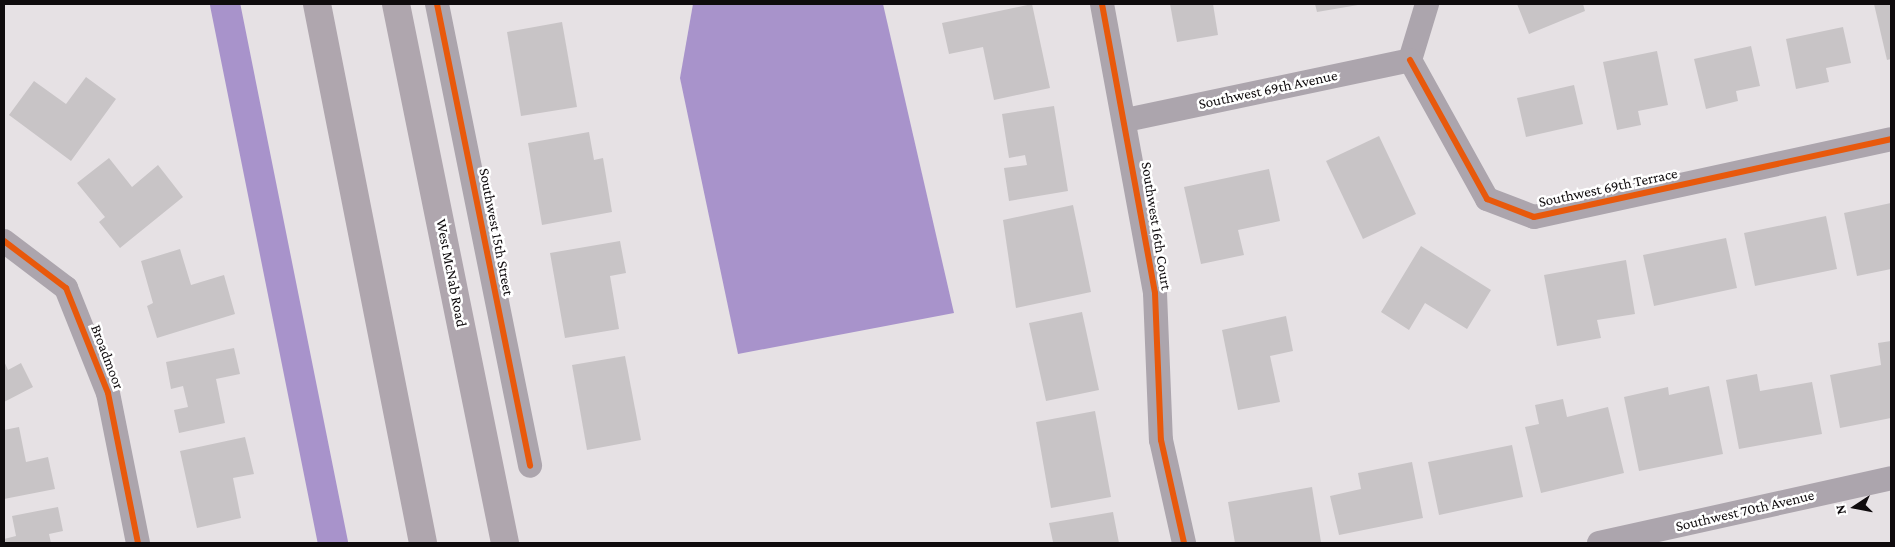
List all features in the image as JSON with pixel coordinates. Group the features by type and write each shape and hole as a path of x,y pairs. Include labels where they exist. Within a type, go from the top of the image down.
{"main road":[{"path":"317,4 423,543"},
{"name":"West McNab Road","path":"396,4 505,543"}],"street":[{"name":"Southwest 15th Street","path":"437,4 530,466"},
{"name":"Southwest 16th Court","path":"1102,4 1126,120 1155,293 1161,440 1184,543"},
{"path":"1410,60 1427,4"},
{"name":"Southwest 69th Avenue","path":"1126,120 1410,60"},
{"name":"Southwest 69th Terrace","path":"1410,60 1487,199 1534,217 1891,139"},
{"name":"Broadmoor","path":"4,241 66,288 108,393 138,543"},
{"name":"Southwest 70th Avenue","path":"1599,543 1891,478"}],"shaded area":[{"path":"693,4 883,4 954,313 738,354 680,78"}],"building":[{"path":"1032,4 1050,88 994,100 983,47 949,54 942,23"},
{"path":"1170,4 1213,4 1218,35 1177,42"},
{"path":"1315,4 1358,4 1358,5 1317,12"},
{"path":"1517,4 1583,4 1585,11 1529,34"},
{"path":"1874,4 1891,4 1891,59 1887,60"},
{"path":"562,22 577,107 521,116 507,32"},
{"path":"1843,27 1851,63 1826,68 1829,82 1796,89 1786,39"},
{"path":"1751,46 1760,86 1736,91 1738,101 1706,109 1694,59"},
{"path":"1657,51 1668,105 1638,111 1641,125 1617,130 1603,62"},
{"path":"86,77 116,99 71,161 9,115 34,81 66,104"},
{"path":"1574,85 1583,124 1526,137 1517,98"},
{"path":"1054,106 1068,191 1009,201 1004,168 1027,165 1025,155 1009,158 1002,114"},
{"path":"589,132 594,160 603,158 612,212 542,225 528,143"},
{"path":"1379,136 1416,214 1363,239 1326,161"},
{"path":"109,158 132,187 158,165 183,197 120,248 99,222 105,217 77,183"},
{"path":"1269,169 1280,221 1238,230 1244,255 1201,264 1184,187"},
{"path":"1891,203 1891,269 1857,276 1844,213"},
{"path":"1073,205 1091,292 1016,308 1003,220"},
{"path":"1826,216 1837,269 1755,286 1744,233"},
{"path":"1726,238 1737,288 1654,306 1643,255"},
{"path":"620,241 626,273 610,276 619,329 565,338 550,253"},
{"path":"1421,246 1491,290 1467,329 1425,303 1409,330 1381,312"},
{"path":"180,249 191,285 224,275 235,314 157,338 147,306 153,303 141,261"},
{"path":"1626,260 1635,314 1597,320 1601,338 1557,346 1544,275"},
{"path":"1082,312 1099,390 1046,401 1029,323"},
{"path":"1286,316 1293,351 1270,356 1280,402 1238,410 1222,330"},
{"path":"1891,341 1891,418 1840,428 1830,375 1881,365 1878,343"},
{"path":"234,348 240,374 216,379 225,423 179,433 174,410 188,407 183,386 171,389 166,362"},
{"path":"625,356 641,440 587,450 572,365"},
{"path":"4,361 8,370 21,363 33,387 4,402"},
{"path":"1757,374 1760,391 1812,382 1822,434 1739,449 1726,380"},
{"path":"1709,386 1723,454 1639,471 1624,397 1668,387 1669,395"},
{"path":"1563,399 1567,417 1608,407 1624,473 1541,493 1525,427 1539,424 1535,405"},
{"path":"1095,411 1111,497 1051,508 1036,422"},
{"path":"19,427 26,462 48,457 55,489 4,499 4,430"},
{"path":"245,437 254,474 233,478 241,518 197,528 180,451"},
{"path":"1512,445 1523,497 1439,515 1428,462"},
{"path":"1412,462 1423,518 1339,535 1330,496 1361,489 1358,473"},
{"path":"1312,487 1321,542 1235,543 1228,502"},
{"path":"58,507 63,531 49,534 51,543 4,543 4,539 16,536 12,516"},
{"path":"1113,512 1119,543 1049,543 1053,542 1049,523"}],"waterway":[{"path":"225,4 333,543"}],"cycle path":[{"path":"437,4 530,466"},
{"path":"1102,4 1155,293 1161,440 1184,543"},
{"path":"1410,60 1487,199 1534,217 1891,139"},
{"path":"4,241 66,288 108,393 138,543"}]}
